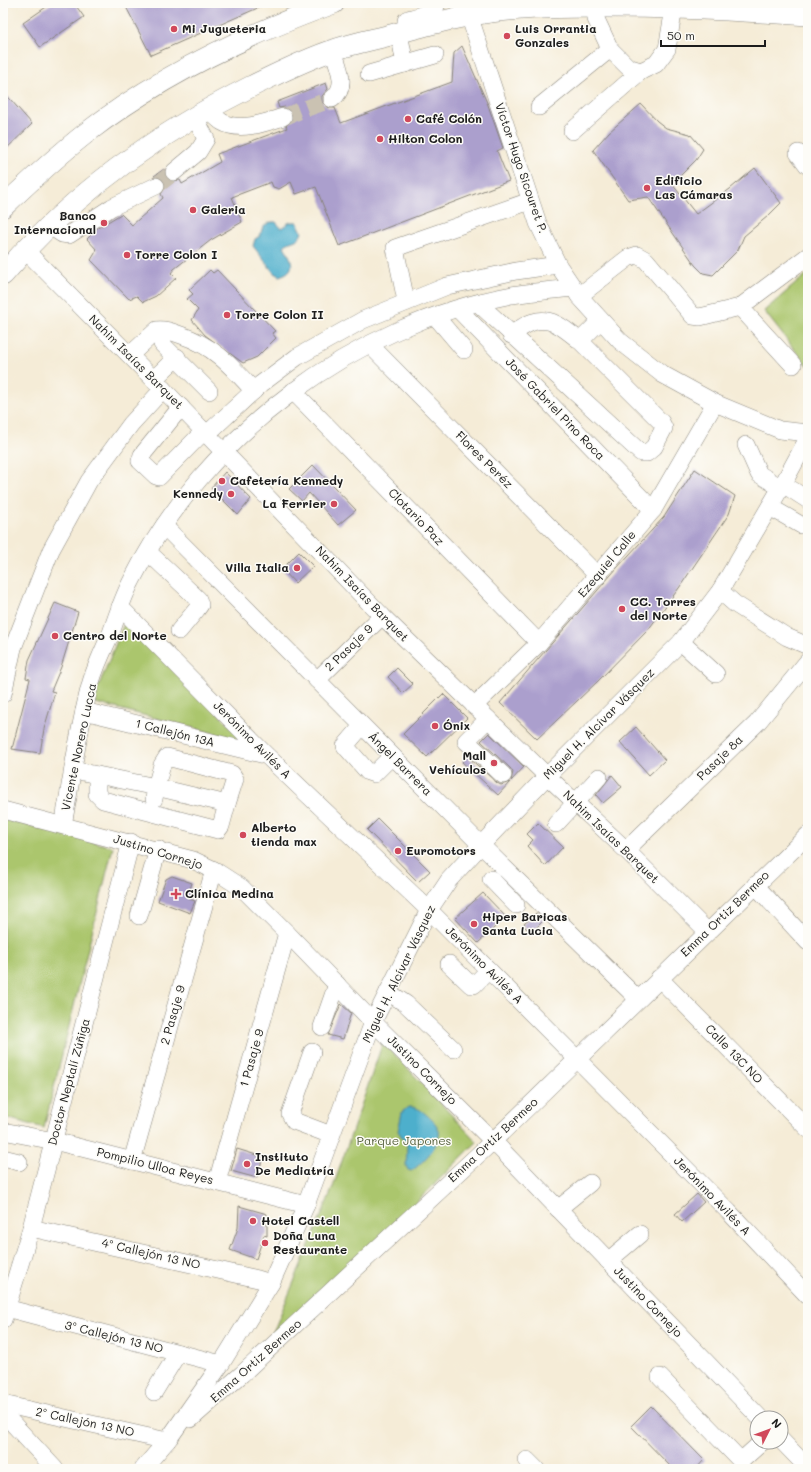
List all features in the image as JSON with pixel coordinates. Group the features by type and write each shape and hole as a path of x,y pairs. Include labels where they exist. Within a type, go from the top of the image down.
{"main road":[{"path":"3,207 41,170 85,134 170,77 211,54 246,38 292,18 334,3"},
{"path":"3,275 25,250 50,226 91,190 141,150 202,113 266,80 333,50 364,33 425,16 431,12 435,3"},
{"path":"333,50 435,23 468,10 497,11 557,7 674,8 808,15"}],"street":[{"path":"596,7 596,19 610,49 628,67 641,71"},
{"path":"572,131 641,71 656,64 667,50 674,8"},
{"name":"Víctor Hugo Sicouret P.","path":"468,10 538,223 558,265 576,292 600,321 620,341 662,374 715,403 780,430 808,433"},
{"path":"399,33 405,64"},
{"path":"539,106 610,49"},
{"path":"332,99 338,94 342,87 333,50"},
{"path":"369,74 436,55"},
{"path":"202,113 222,123 237,126 258,125 283,117"},
{"path":"174,172 198,152 206,139 202,113"},
{"path":"50,226 62,234 69,235 112,207 156,186"},
{"path":"406,301 396,248 530,200"},
{"name":"Nahim Isaías Barquet","path":"25,250 224,450 382,616 474,706 626,850 707,931"},
{"path":"576,292 636,254 646,260 693,316 700,317 740,307 808,256"},
{"path":"181,407 142,456 140,461 156,476 159,477 206,432 297,357 363,320 406,301 447,286 516,271 558,265"},
{"name":"Vicente Norero Lucca","path":"63,826 84,711 92,681 120,607 132,580 164,526 185,497 224,450 294,391 333,364 414,324 478,303 512,295 576,292"},
{"path":"478,303 511,334 641,452 647,453 654,447 664,428 661,422 580,341 558,324 546,321 532,322 511,334"},
{"path":"740,307 793,365"},
{"name":"José Gabriel Pino Roca","path":"458,309 653,510"},
{"path":"436,317 464,350"},
{"path":"580,341 600,321"},
{"path":"130,355 157,330 164,329 195,340 218,354 254,391"},
{"path":"162,344 177,357 209,391"},
{"name":"Flores Peréz","path":"370,345 598,576"},
{"path":"3,694 13,648 51,550 89,481 131,424 177,357"},
{"name":"Clotario Paz","path":"294,391 539,643"},
{"name":"Ezequiel Calle","path":"474,706 539,643 653,510 715,403"},
{"name":"Miguel H. Alcívar Vásquez","path":"143,1469 168,1439 221,1364 271,1283 306,1204 373,1022 429,910 449,880 481,845 547,776 681,642 720,591 770,507 808,438"},
{"path":"746,445 759,474 808,500"},
{"path":"770,507 801,525"},
{"name":"Ángel Barrera","path":"164,526 316,680 638,1000"},
{"path":"148,552 198,599 200,605 179,631"},
{"path":"720,591 736,604 787,637 808,646"},
{"name":"Jerónimo Avilés A","path":"120,607 266,755 429,910 578,1059 729,1212 808,1296"},
{"name":"2 Pasaje 9","path":"316,680 382,616"},
{"path":"681,642 716,674"},
{"name":"Pasaje 8a","path":"626,850 757,722 808,661"},
{"name":"1 Callejón 13A","path":"84,711 266,755"},
{"path":"488,719 466,742 503,775"},
{"path":"362,726 345,746 368,772 374,774 392,756"},
{"path":"97,775 97,794 99,797 151,812 218,830 221,826 235,779 232,774 167,757 162,765 151,812"},
{"path":"73,770 156,787 227,804"},
{"path":"556,824 599,777"},
{"name":"Justino Cornejo","path":"3,810 158,849 193,860 214,870 242,888 373,1022 493,1140 752,1410"},
{"name":"Emma Ortiz Bermeo","path":"168,1439 248,1369 493,1140 578,1059 707,931 808,835"},
{"name":"Doctor Neptalí Zúñiga","path":"5,1306 31,1228 131,842"},
{"path":"139,916 158,849"},
{"name":"2 Pasaje 9","path":"132,1161 214,870"},
{"path":"509,873 494,882 516,905"},
{"path":"755,886 808,942"},
{"name":"1 Pasaje 9","path":"217,1182 287,933"},
{"path":"449,964 471,985 474,985 489,970"},
{"name":"Calle 13C NO","path":"659,978 808,1129"},
{"path":"322,1027 337,984"},
{"path":"388,992 406,1004 453,1049"},
{"path":"312,1052 290,1114 294,1121 331,1135"},
{"name":"Pompilio Ulloa Reyes","path":"3,1131 54,1141 306,1204"},
{"path":"558,1209 590,1183"},
{"name":"4º Callejón 13 NO","path":"31,1228 271,1283"},
{"path":"608,1261 640,1234"},
{"name":"3º Callejón 13 NO","path":"5,1306 221,1364"},
{"path":"154,1392 178,1353"},
{"path":"660,1376 737,1465 753,1450"},
{"name":"2º Callejón 13 NO","path":"3,1404 168,1439"},
{"path":"3,1413 55,1469"},
{"path":"789,1448 808,1468"}],"green space":[{"path":"808,273 808,367 764,311"},
{"path":"126,619 245,741 92,702"},
{"path":"3,819 113,847 44,1128 3,1117"},
{"name":"Parque Japones","path":"383,1042 477,1142 265,1352 333,1187"}],"water":[{"path":"271,222 276,222 281,228 290,222 297,222 302,232 299,238 284,246 292,264 289,271 279,276 274,273 253,246 255,239 260,236 264,227"},
{"path":"408,1107 417,1108 426,1114 436,1124 439,1133 438,1139 431,1152 411,1171 408,1170 406,1166 407,1145 398,1131 402,1112"}],"building":[{"path":"52,3 74,3 84,17 40,47 23,23"},
{"name":"Mi Jugueteria","path":"124,3 269,3 151,55"},
{"name":"Hilton Colon","path":"462,46 488,105 503,148 497,151 509,181 339,246 316,187 296,194 291,182 279,189 273,187 271,182 232,197 242,222 211,240 174,269 171,273 176,278 156,296 143,302 137,296 129,299 91,260 97,250 87,239 92,234 91,232 121,214 132,225 163,198 161,194 166,187 165,182 161,178 154,176 164,169 167,179 171,181 180,180 182,184 220,162 217,154 287,128 286,126 293,119 292,114 285,107 279,108 277,102 326,83 328,89 322,96 322,102 329,108 335,108 341,123 452,82 454,53"},
{"path":"3,91 32,124 3,152"},
{"name":"Edificio Las Cámaras","path":"641,104 666,128 690,134 703,149 696,160 672,184 696,214 755,168 781,203 744,236 738,250 713,275 703,273 695,265 648,197 628,200 593,150 609,132"},
{"name":"Torre Colon II","path":"210,270 213,273 217,270 275,331 272,333 276,338 257,357 243,363 205,335 192,320 198,310 187,299 193,294 189,290"},
{"path":"313,465 356,510 338,525 309,493 302,501 289,489"},
{"name":"CC. Torres del Norte","path":"695,469 735,496 729,514 679,588 648,630 598,681 537,739 500,703 617,568 664,517"},
{"name":"Kennedy","path":"225,472 251,499 238,515 211,488"},
{"name":"Villa Italia","path":"299,552 313,566 295,583 282,569"},
{"path":"55,603 78,612 61,667 51,691 55,692 44,729 40,753 12,749 30,679 26,678 29,660"},
{"path":"397,668 413,684 403,693 388,677"},
{"name":"Ónix","path":"443,694 467,718 427,757 403,734"},
{"path":"636,727 665,760 649,775 620,742"},
{"path":"489,733 524,767 511,781 513,772 510,768 481,741"},
{"path":"467,756 497,783 501,785 510,782 498,795 462,762"},
{"path":"612,775 622,787 603,803 596,795"},
{"name":"Euromotors","path":"378,819 430,871 418,882 367,830"},
{"path":"538,823 563,847 545,866 527,846 533,840 527,834"},
{"name":"Clínica Medina","path":"172,876 192,883 190,889 193,890 189,899 195,901 190,913 158,901 166,879"},
{"path":"483,893 506,917 478,943 455,918"},
{"path":"536,913 544,920 531,933 523,925"},
{"path":"341,1004 351,1013 343,1039 328,1035"},
{"name":"Instituto De Mediatría","path":"237,1149 263,1157 257,1178 231,1171"},
{"path":"697,1194 704,1202 682,1222 675,1214"},
{"path":"239,1206 267,1214 267,1236 264,1235 256,1259 230,1250 238,1228"},
{"path":"651,1406 704,1460 696,1469 673,1469 631,1426"}],"tunnel":[{"path":"283,117 332,99"},
{"path":"156,186 174,172"}],"place":[{"name":"Mi Jugueteria","path":"174,29"},
{"name":"Luis Orrantia Gonzales","path":"507,36"},
{"name":"Café Colón","path":"408,119"},
{"name":"Hilton Colon","path":"380,139"},
{"name":"Edificio Las Cámaras","path":"647,188"},
{"name":"Galeria","path":"193,210"},
{"name":"Banco Internacional","path":"104,223"},
{"name":"Torre Colon I","path":"127,255"},
{"name":"Torre Colon II","path":"227,315"},
{"name":"Cafetería Kennedy","path":"222,481"},
{"name":"Kennedy","path":"231,494"},
{"name":"La Ferrier","path":"334,504"},
{"name":"Villa Italia","path":"297,568"},
{"name":"CC. Torres del Norte","path":"622,609"},
{"name":"Centro del Norte","path":"55,636"},
{"name":"Ónix","path":"435,726"},
{"name":"Mall Vehículos","path":"494,763"},
{"name":"Alberto tienda max","path":"243,835"},
{"name":"Euromotors","path":"398,851"},
{"name":"Clínica Medina","path":"176,894"},
{"name":"Hiper Baricas Santa Lucia","path":"474,924"},
{"name":"Instituto De Mediatría","path":"247,1164"},
{"name":"Hotel Castell","path":"253,1221"},
{"name":"Doña Luna Restaurante","path":"265,1243"}]}
